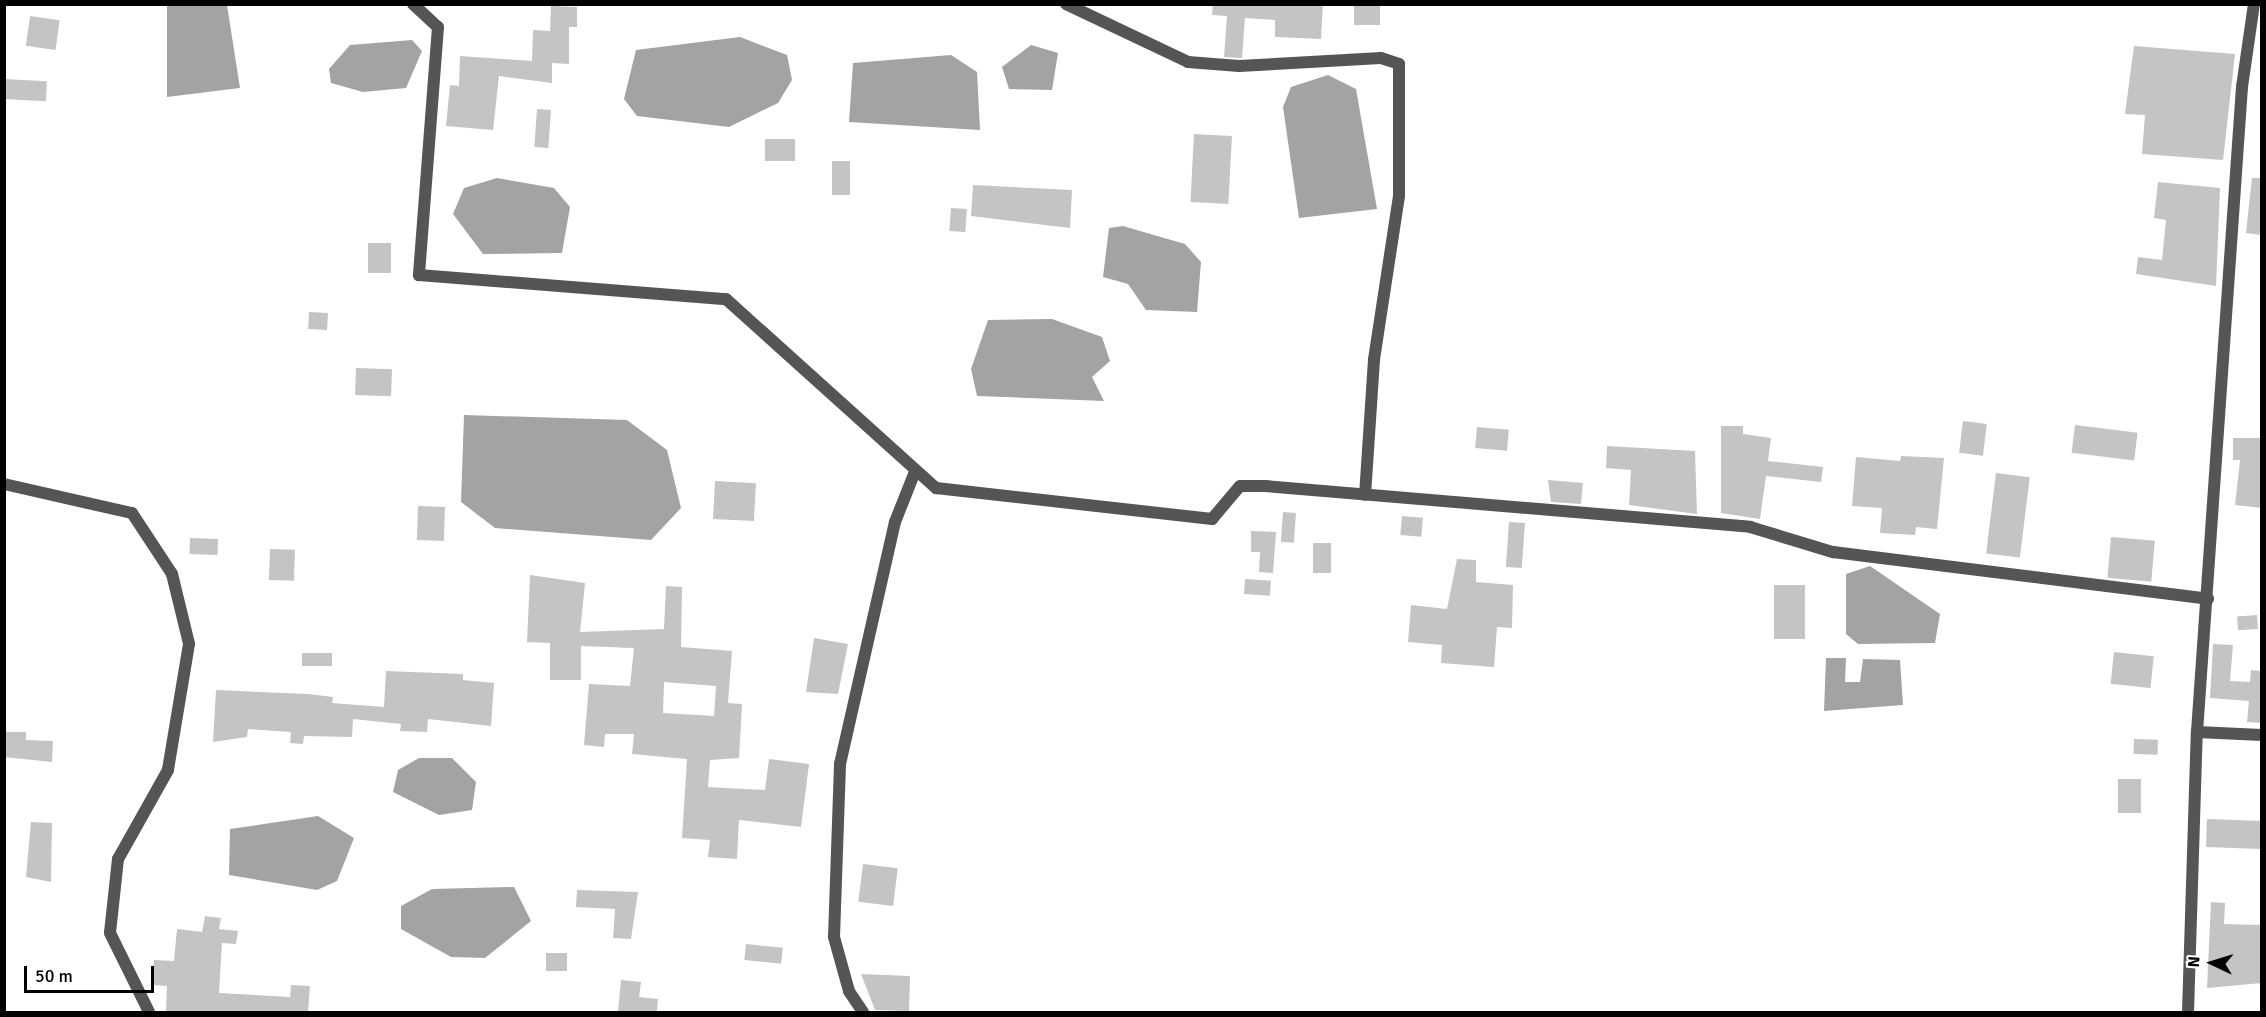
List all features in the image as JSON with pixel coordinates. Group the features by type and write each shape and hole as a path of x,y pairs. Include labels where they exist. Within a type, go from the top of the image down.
{"street":[{"path":"413,4 438,27 419,275 726,299 914,474 936,488 1212,519 1240,486 1750,527 1833,552 2208,598"},
{"path":"1066,4 1188,62 1239,66 1381,58 1400,64 1399,195 1374,360 1365,495"},
{"path":"2188,1012 2197,732 2242,87 2254,4"},
{"path":"863,1012 849,992 834,938 840,764 895,522 914,474"},
{"path":"4,484 132,513 172,574 189,644 170,759 118,858 110,933 148,1012"},
{"path":"2197,732 2262,735"}],"shaded area":[{"path":"167,5 227,5 240,88 167,97"},
{"path":"740,37 787,55 792,80 778,103 729,127 637,116 624,99 636,50"},
{"path":"412,40 422,51 406,88 363,92 331,83 329,69 350,45"},
{"path":"1031,45 1058,53 1052,90 1009,89 1002,67"},
{"path":"951,55 977,72 980,130 849,122 853,63"},
{"path":"1328,75 1356,89 1377,209 1299,218 1283,107 1291,87"},
{"path":"497,178 554,188 570,207 562,253 483,254 453,214 464,188"},
{"path":"1123,226 1185,244 1201,262 1197,312 1146,310 1128,284 1103,277 1109,228"},
{"path":"1052,319 1102,337 1110,361 1092,377 1104,401 977,396 971,369 988,320"},
{"path":"464,415 627,420 667,450 681,508 651,540 495,528 461,502"},
{"path":"1870,566 1940,614 1935,643 1858,644 1846,634 1846,574"},
{"path":"1826,658 1846,658 1845,682 1860,682 1863,659 1900,660 1903,705 1824,711"},
{"path":"419,758 452,758 476,782 472,810 439,815 393,792 398,770"},
{"path":"318,816 354,838 337,881 317,890 229,875 230,829"},
{"path":"514,887 531,921 485,958 451,957 401,929 401,906 432,889"}],"building":[{"path":"1213,4 1323,4 1321,39 1275,37 1275,20 1245,18 1242,58 1224,57 1227,16 1212,15"},
{"path":"1354,4 1380,4 1380,25 1354,25"},
{"path":"551,6 577,7 577,27 569,27 569,64 552,63 552,83 499,76 493,130 446,126 450,85 459,86 460,56 532,61 533,30 550,31"},
{"path":"30,16 60,20 56,50 26,46"},
{"path":"2134,46 2235,54 2223,160 2142,154 2145,115 2125,114"},
{"path":"4,79 47,81 46,101 4,99"},
{"path":"537,109 551,110 548,148 534,147"},
{"path":"1194,134 1232,136 1228,204 1190,202"},
{"path":"765,139 795,139 795,161 765,161"},
{"path":"832,161 850,161 850,195 832,195"},
{"path":"2252,178 2262,178 2262,235 2246,233"},
{"path":"2158,182 2220,188 2216,286 2136,274 2138,257 2162,260 2166,220 2154,218"},
{"path":"973,185 1072,190 1070,228 971,216"},
{"path":"951,208 967,209 965,232 949,231"},
{"path":"368,243 391,243 391,273 368,273"},
{"path":"309,312 328,313 327,330 308,329"},
{"path":"356,368 392,369 391,396 355,395"},
{"path":"1963,421 1987,424 1983,456 1959,453"},
{"path":"2075,425 2138,433 2134,460 2072,453"},
{"path":"1721,426 1743,426 1743,434 1771,438 1768,461 1823,467 1821,482 1766,476 1760,519 1721,513"},
{"path":"1477,427 1509,430 1507,451 1475,448"},
{"path":"2233,438 2262,438 2262,508 2235,505 2240,460 2233,460"},
{"path":"1607,446 1695,451 1697,514 1629,505 1631,470 1606,468"},
{"path":"1901,456 1944,458 1937,529 1916,527 1915,535 1880,533 1882,508 1852,506 1856,457 1900,461"},
{"path":"1996,473 2030,477 2020,558 1986,553"},
{"path":"1548,480 1583,483 1581,504 1551,502"},
{"path":"715,481 756,483 754,521 713,519"},
{"path":"418,506 445,507 444,541 417,540"},
{"path":"1283,512 1296,513 1294,543 1281,542"},
{"path":"1402,516 1423,518 1421,537 1400,535"},
{"path":"1509,522 1525,523 1522,568 1506,567"},
{"path":"1251,531 1276,532 1273,573 1259,572 1260,552 1251,552"},
{"path":"2111,537 2155,541 2151,582 2107,578"},
{"path":"190,538 218,539 217,555 189,554"},
{"path":"1313,543 1331,543 1331,573 1313,573"},
{"path":"270,549 295,550 294,581 269,580"},
{"path":"1457,559 1476,560 1476,582 1513,585 1512,628 1497,627 1494,667 1441,663 1442,645 1408,642 1411,605 1447,609"},
{"path":"530,575 585,583 580,632 664,629 666,586 682,587 681,647 732,651 728,703 742,704 739,758 710,760 708,787 765,790 769,759 809,764 801,827 739,820 737,859 708,857 710,840 682,838 687,759 632,754 634,734 605,734 604,747 584,745 589,684 630,686 634,648 581,646 581,680 550,680 550,643 527,642","holes":["664,682 716,686 714,716 663,713"]},
{"path":"1245,579 1271,581 1270,596 1244,594"},
{"path":"1774,585 1805,585 1805,639 1774,639"},
{"path":"2257,615 2258,629 2238,630 2237,616"},
{"path":"814,638 848,644 838,694 806,692"},
{"path":"2213,644 2233,645 2230,681 2250,682 2251,670 2262,671 2262,723 2247,722 2249,701 2210,698"},
{"path":"2114,652 2154,656 2150,688 2111,684"},
{"path":"302,653 332,653 332,666 302,666"},
{"path":"386,671 463,674 463,680 494,683 491,726 428,719 427,732 400,731 401,724 353,719 352,737 304,736 303,744 290,743 291,732 248,729 247,737 213,742 216,690 308,694 333,697 332,703 384,707"},
{"path":"4,732 26,732 26,740 53,741 52,762 4,757"},
{"path":"2134,739 2158,740 2157,755 2133,754"},
{"path":"2118,779 2141,779 2141,813 2118,813"},
{"path":"2207,819 2262,821 2261,849 2206,847"},
{"path":"31,822 52,823 51,882 26,877"},
{"path":"863,864 898,868 893,906 858,902"},
{"path":"577,890 638,892 631,939 613,938 615,909 576,907"},
{"path":"2211,902 2225,903 2224,924 2262,925 2262,983 2207,988"},
{"path":"205,916 221,918 219,929 238,931 236,944 222,943 219,993 290,997 291,985 310,986 308,1012 166,1012 167,986 152,985 154,960 174,961 177,929 202,932"},
{"path":"746,944 783,948 781,964 744,960"},
{"path":"546,953 567,953 567,971 546,971"},
{"path":"861,974 910,976 909,1011 875,1010"},
{"path":"621,980 641,982 639,997 658,999 657,1012 618,1012"}]}
